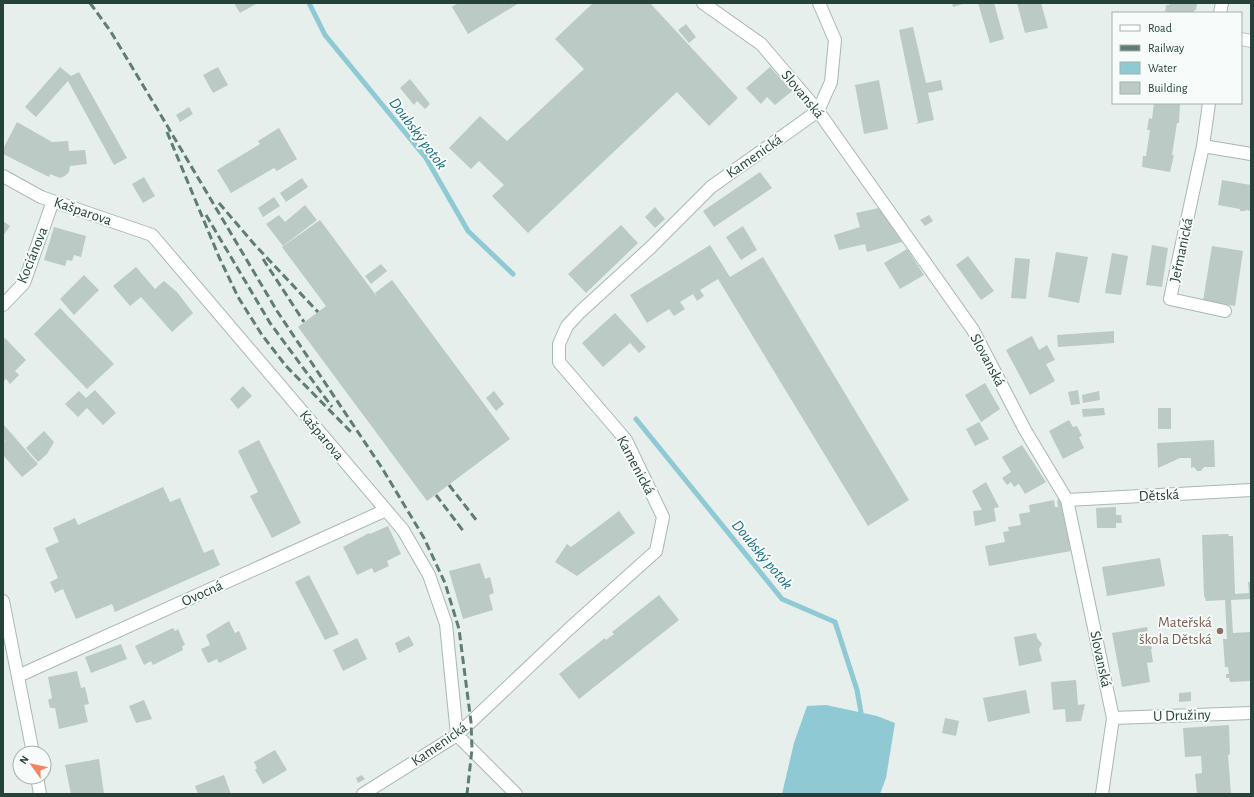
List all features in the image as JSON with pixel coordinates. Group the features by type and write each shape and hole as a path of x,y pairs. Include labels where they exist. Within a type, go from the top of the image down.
{"street":[{"name":"Slovanská","path":"703,3 761,44 818,111 973,330 1025,430 1067,500 1113,718 1102,794"},
{"path":"818,111 830,82 835,40 819,3"},
{"name":"Jeřmanická","path":"1208,104 1203,146 1170,299 1225,311"},
{"name":"Kamenická","path":"363,794 457,735 569,629 656,551 663,517 626,440 559,362 559,344 567,326 711,187 818,111"},
{"path":"1203,146 1251,154"},
{"name":"Kašparova","path":"3,176 41,197 152,235 403,530 429,575 446,624 457,735"},
{"name":"Kociánova","path":"3,305 24,283 53,201"},
{"name":"Dětská","path":"1067,500 1251,490"},
{"name":"Ovocná","path":"18,676 386,510"},
{"path":"3,601 31,745"},
{"name":"U Družiny","path":"1113,718 1251,712"},
{"path":"457,735 516,794"}],"water":[{"path":"826,705 877,716 895,723 886,778 880,794 782,794 794,743 807,706"}],"building":[{"path":"234,3 258,3 240,13"},
{"path":"458,3 519,3 468,34 452,7"},
{"path":"593,3 650,3 738,98 709,126 677,92 528,233 492,196 504,185 479,161 471,169 449,148 480,116 507,141 584,69 555,39"},
{"path":"952,3 966,3 953,7"},
{"path":"978,3 994,3 1004,39 990,43"},
{"path":"1017,3 1041,3 1048,28 1025,33"},
{"path":"1170,3 1197,4 1194,12 1165,12 1166,5 1169,5"},
{"path":"686,24 696,37 689,43 678,30"},
{"path":"913,27 926,83 941,80 943,90 928,93 934,120 915,124 918,122 899,30"},
{"path":"60,67 71,76 79,72 127,158 114,165 68,81 36,117 25,107"},
{"path":"218,67 228,85 213,93 203,75"},
{"path":"770,67 792,91 775,105 767,97 761,104 746,88"},
{"path":"410,79 430,104 425,109 417,101 414,105 400,88"},
{"path":"879,80 888,129 864,134 855,85"},
{"path":"1154,104 1180,104 1179,123 1177,123 1172,155 1174,155 1170,172 1142,167 1143,156 1146,156 1150,130 1147,130 1149,118 1152,119"},
{"path":"189,107 193,114 180,122 176,115"},
{"path":"17,122 52,142 68,141 69,151 85,150 87,164 70,166 69,172 60,178 50,174 49,177 3,154 3,149"},
{"path":"279,128 297,159 277,171 274,168 231,193 217,170 260,144 258,141"},
{"path":"760,172 772,188 714,227 703,211"},
{"path":"144,177 155,196 143,203 132,184"},
{"path":"302,178 308,187 286,202 280,193"},
{"path":"1222,180 1251,185 1251,211 1240,211 1240,209 1218,205"},
{"path":"274,197 280,206 263,217 258,208"},
{"path":"305,205 317,220 283,246 266,224 279,215 285,222"},
{"path":"655,207 665,219 655,228 645,217"},
{"path":"879,208 902,242 867,252 865,244 839,250 834,235 860,227 856,213"},
{"path":"929,215 933,221 925,226 920,220"},
{"path":"320,220 378,298 375,293 392,280 510,439 427,501 298,327 326,306 282,247"},
{"path":"3,221 10,226 3,236"},
{"path":"621,225 638,243 586,293 568,274"},
{"path":"743,226 757,250 741,260 726,237"},
{"path":"54,227 86,236 81,257 74,255 72,261 67,260 65,266 44,260"},
{"path":"710,245 730,277 763,257 909,500 868,526 718,279 700,290 704,296 697,301 693,294 680,302 685,309 674,316 669,309 647,323 630,295"},
{"path":"1152,245 1168,248 1162,287 1146,285"},
{"path":"1212,246 1243,251 1235,306 1203,301"},
{"path":"907,249 924,275 900,289 884,263"},
{"path":"1056,252 1088,257 1079,303 1048,297"},
{"path":"1112,253 1128,256 1121,295 1105,293"},
{"path":"968,256 994,291 981,300 956,265"},
{"path":"1015,258 1030,259 1026,299 1011,298"},
{"path":"381,264 387,271 371,284 365,276"},
{"path":"136,267 155,289 164,281 177,292 193,313 172,332 141,297 130,306 113,286"},
{"path":"84,275 99,290 74,315 60,299"},
{"path":"60,308 114,364 87,389 34,334"},
{"path":"615,313 646,347 639,353 630,343 603,367 582,343"},
{"path":"1114,331 1114,343 1058,347 1057,335"},
{"path":"1032,336 1039,350 1047,345 1055,360 1046,364 1055,381 1030,395 1006,350"},
{"path":"5,338 26,360 15,371 19,375 10,384 6,379 3,382 3,340"},
{"path":"985,383 1000,409 981,422 965,395"},
{"path":"243,386 252,396 238,409 230,399"},
{"path":"95,390 116,413 103,425 87,408 78,417 65,404 79,391 86,398"},
{"path":"1078,390 1080,404 1071,405 1068,392"},
{"path":"494,391 504,404 496,411 486,398"},
{"path":"1099,391 1100,400 1083,403 1082,395"},
{"path":"1104,408 1105,415 1083,417 1082,409"},
{"path":"1158,408 1171,408 1171,429 1158,429"},
{"path":"1069,420 1073,427 1077,426 1082,436 1079,437 1084,448 1063,459 1049,431"},
{"path":"979,422 989,439 975,446 966,429"},
{"path":"3,424 38,464 22,477 3,455 3,443 8,439 3,442"},
{"path":"44,431 54,442 47,454 38,462 26,448"},
{"path":"259,440 301,523 272,538 250,496 258,492 238,451"},
{"path":"1214,440 1215,467 1204,467 1201,471 1197,471 1194,467 1191,468 1191,458 1180,458 1158,468 1157,443"},
{"path":"1022,445 1046,482 1025,494 1019,484 1014,487 1011,482 1007,485 1002,478 1011,472 1002,457"},
{"path":"986,482 999,507 994,508 996,521 975,526 973,511 982,510 972,491"},
{"path":"163,487 170,502 180,498 204,553 213,549 220,565 115,612 112,604 76,619 63,589 55,593 50,582 58,578 45,548 59,542 53,528 75,518 78,525"},
{"path":"1060,499 1071,551 989,566 985,546 1005,542 1003,532 1009,531 1008,527 1021,525 1019,514 1030,512 1029,505 1054,500 1055,507 1058,507 1057,500"},
{"path":"1116,507 1116,515 1121,515 1122,523 1116,523 1116,528 1097,528 1096,508"},
{"path":"619,511 635,533 577,576 555,562 567,544 571,547"},
{"path":"388,526 401,554 387,561 389,566 374,573 372,568 357,575 343,547 369,533 370,534"},
{"path":"1228,534 1229,536 1233,536 1235,594 1249,593 1248,582 1251,582 1251,599 1231,600 1233,633 1251,632 1251,681 1230,682 1229,678 1226,678 1226,674 1229,674 1228,667 1225,667 1223,639 1227,639 1225,600 1206,601 1204,595 1202,535"},
{"path":"1160,558 1165,586 1107,596 1102,567"},
{"path":"480,563 485,579 490,577 494,593 489,595 493,610 463,619 449,571"},
{"path":"309,575 339,634 325,640 295,582"},
{"path":"659,595 679,620 579,699 559,674 605,638 606,640 614,634 612,632"},
{"path":"229,621 235,633 239,631 247,649 219,663 217,659 208,663 201,649 210,645 206,635"},
{"path":"1147,627 1152,649 1153,662 1147,663 1150,682 1122,687 1112,633"},
{"path":"173,628 175,631 178,629 185,645 182,646 183,650 153,665 151,661 144,665 135,646"},
{"path":"1036,633 1037,638 1042,644 1039,649 1042,661 1019,666 1014,637"},
{"path":"409,636 414,645 399,653 395,643"},
{"path":"357,638 367,659 343,671 333,650"},
{"path":"121,644 127,659 91,673 85,657"},
{"path":"77,671 81,688 85,687 89,704 84,705 88,722 59,729 55,708 50,708 48,700 52,698 48,677"},
{"path":"1076,680 1078,705 1085,704 1081,721 1066,722 1065,709 1053,710 1051,682"},
{"path":"1026,690 1030,713 988,722 983,698"},
{"path":"1191,692 1191,701 1179,702 1179,693"},
{"path":"144,700 152,719 136,723 129,706"},
{"path":"945,718 959,721 956,736 942,733"},
{"path":"1229,725 1230,754 1228,755 1231,794 1197,794 1195,774 1202,773 1201,756 1185,757 1183,728"},
{"path":"275,750 287,770 263,784 255,770 257,768 254,762"},
{"path":"99,759 104,794 71,794 65,765"},
{"path":"224,775 231,794 198,794 195,786"},
{"path":"362,775 365,779 358,783 356,778"}],"waterway":[{"name":"Doubský potok","path":"309,3 325,35 426,158 468,231 513,274"},
{"name":"Doubský potok","path":"636,419 782,599 835,622 857,690 862,718"}],"railway":[{"path":"90,3 111,32 277,311 382,468 424,538 445,583 459,629 471,722 472,749 467,794"},
{"path":"167,132 219,257 238,297 262,335 286,366 352,433"},
{"path":"219,203 254,244 318,312"},
{"path":"206,215 270,323 332,407"},
{"path":"263,259 304,322"},
{"path":"449,485 477,521"},
{"path":"436,495 464,532"}],"place":[{"name":"Mateřská škola Dětská","path":"1220,631"}]}
